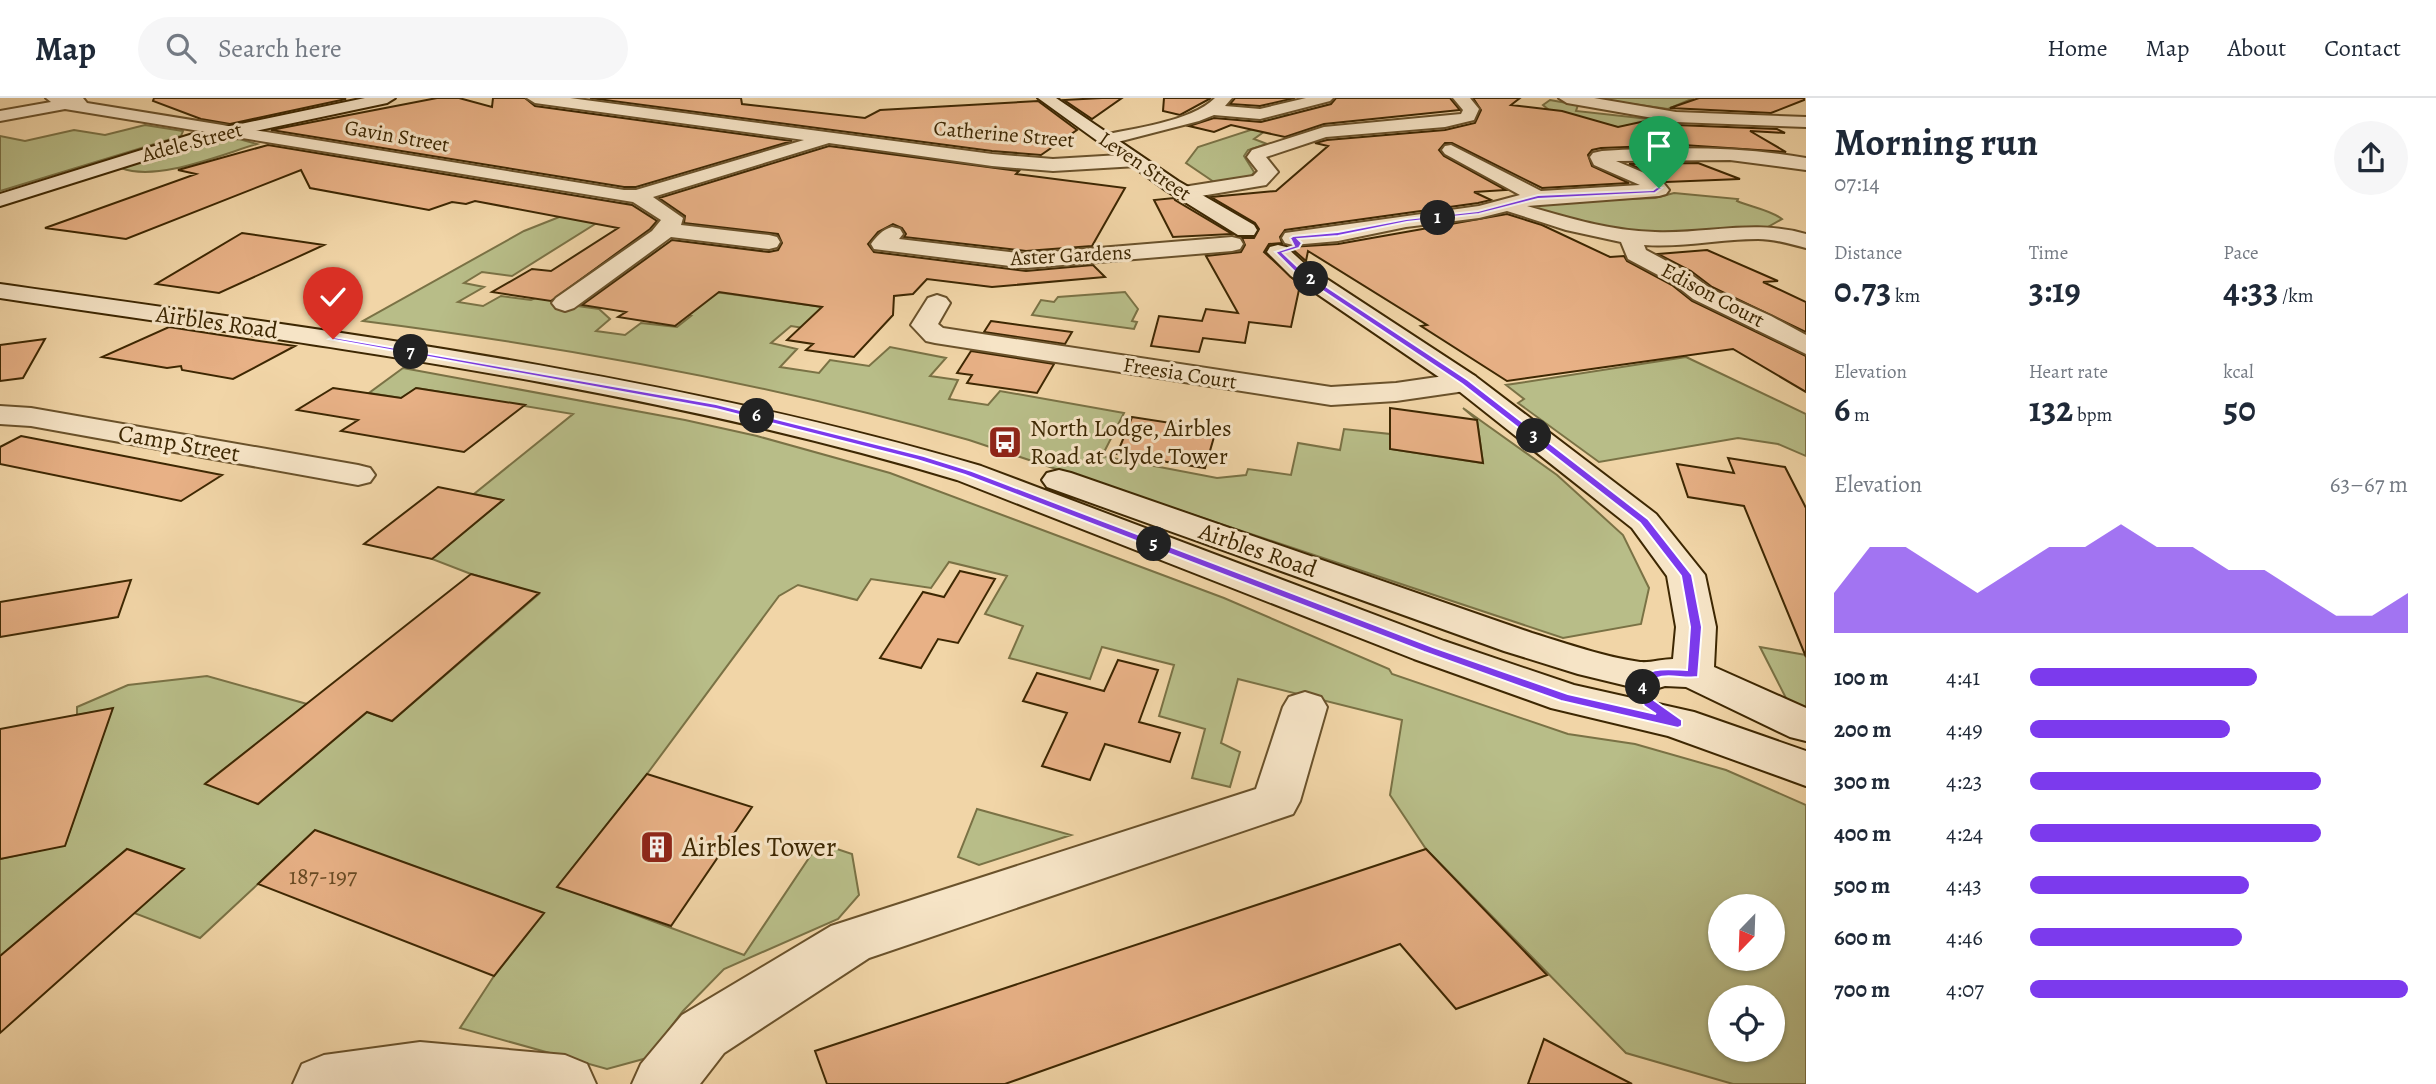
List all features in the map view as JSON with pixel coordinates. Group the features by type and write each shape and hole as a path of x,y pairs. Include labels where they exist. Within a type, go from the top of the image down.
{"street":[{"path":"0,116 61,101 106,98"},
{"name":"Adele Street","path":"0,200 149,152 229,130 387,98"},
{"name":"Catherine Street","path":"535,98 992,160 1053,165 1137,160"},
{"name":"Leven Street","path":"1046,98 1183,193 1239,237"},
{"path":"1183,193 1259,181 1269,172 1256,157 1258,154 1307,136 1390,125 1445,122 1468,117 1472,113 1471,109 1461,98"},
{"path":"1567,98 1676,117 1804,119"},
{"name":"Gavin Street","path":"61,101 609,195 637,196"},
{"path":"1106,140 1193,118 1218,104 1260,114 1330,107 1361,114 1390,125"},
{"path":"1708,107 1758,119"},
{"path":"637,196 831,137"},
{"path":"1451,150 1538,197"},
{"path":"1239,237 1253,251 1385,227 1406,220 1448,217 1507,206 1538,197 1659,190 1654,184 1601,161 1599,157 1602,156 1690,153 1806,164"},
{"path":"565,303 671,225 672,218 637,196"},
{"path":"1507,206 1630,236 1674,239 1767,231 1806,241"},
{"path":"666,230 769,242"},
{"name":"Aster Gardens","path":"891,234 882,244 1026,261 1239,237"},
{"name":"Edison Court","path":"1630,236 1636,254 1681,278 1702,295 1762,321 1806,346"},
{"path":"1286,245 1299,271 1465,382 1644,521 1686,575 1696,627 1693,674"},
{"name":"Airbles Road","path":"0,276 531,355 768,397 880,423 999,459 1518,642 1593,665 1648,677"},
{"name":"Airbles Road","path":"0,291 434,356 716,406 969,473 1429,650 1566,698 1691,728 1738,735 1748,727 1751,719 1745,704 1733,693"},
{"name":"Freesia Court","path":"937,303 924,325 936,335 1331,396 1396,392 1465,382"},
{"name":"Camp Street","path":"0,415 31,417 358,475"},
{"name":"Airbles Road","path":"1806,726 1693,674 1659,672 1648,677 1642,686 1645,696 1661,713 1691,728 1806,769"},
{"path":"663,1084 703,1034 850,943 1276,801 1305,707"},
{"path":"324,1084 419,1070 560,1083"}],"green space":[{"path":"1590,98 1694,98 1668,109"},
{"path":"1550,100 1578,105 1576,111 1658,120 1678,134 1632,131 1549,110 1543,105"},
{"path":"1287,115 1254,139 1267,144 1248,150 1244,156 1254,172 1250,178 1214,182 1186,163 1198,147 1260,127 1267,116"},
{"path":"145,125 183,131 181,136 0,191 0,136 25,141 74,130 105,135"},
{"path":"239,139 257,144 170,169 152,172 121,168 200,141"},
{"path":"1674,193 1738,199 1737,201 1782,219 1766,228 1659,236 1606,229 1530,207 1544,202 1655,198"},
{"path":"597,202 629,204 653,218 608,216 512,276 482,272 464,283 484,287 458,302 483,306 501,296 531,300 540,296 555,298 555,303 599,309 610,319 596,331 625,335 641,323 677,327 691,316 671,313 701,290 837,309 836,333 791,326 771,343 797,349 780,367 819,373 830,360 869,366 890,347 946,358 930,376 958,380 949,399 988,405 1000,391 1124,413 1102,456 1217,478 1246,475 1248,469 1291,475 1298,443 1340,450 1344,429 1390,434 1390,449 1483,463 1477,420 1463,408 1557,475 1623,535 1649,588 1641,624 1563,638 969,440 894,420 668,369 363,321 524,231"},
{"path":"1125,292 1138,309 1132,321 1137,322 1134,329 1032,315 1041,300 1054,302 1058,297"},
{"path":"1686,357 1806,414 1806,456 1778,444 1738,438 1599,462 1518,403 1524,399 1506,385"},
{"path":"403,368 685,420 757,436 890,473 1224,598 1389,669 1392,674 1568,734 1635,744 1726,770 1806,805 1806,1084 1733,1084 1626,1053 1426,849 1390,795 1402,720 1238,679 1221,743 1240,752 1230,787 1192,778 1205,729 1159,716 1174,665 1102,647 1090,679 1009,658 1023,626 985,614 1007,576 949,562 931,588 871,579 857,600 798,585 779,596 647,774 558,886 744,955 819,843 852,854 859,895 838,919 724,969 683,1011 647,1058 607,1069 460,1028 494,976 544,913 315,831 200,938 134,913 183,869 127,849 0,956 0,859 65,845 112,709 77,715 77,707 128,685 207,676 307,704 206,783 258,804 367,712 392,721 539,594 471,574 432,559 503,500 474,494 573,414 417,388 401,398 369,393"},
{"path":"1760,647 1806,655 1806,712 1789,704"},
{"path":"977,809 1071,835 979,865 958,857"}],"building":[{"path":"154,98 346,99 230,124 201,119 153,101"},
{"path":"437,98 459,98 492,107 493,98 525,98 535,106 792,141 636,187 624,187 271,130"},
{"path":"590,98 741,98 742,104 865,118 880,110 1038,101 1077,130 1041,155 992,151"},
{"path":"1122,98 1092,119 1064,100"},
{"path":"1164,98 1211,98 1180,115 1163,111"},
{"path":"1235,98 1295,98 1260,106 1230,104"},
{"path":"1336,98 1450,98 1460,110 1324,124 1285,137 1231,125 1214,132 1189,126 1214,118 1261,122 1331,104"},
{"path":"1473,98 1520,98 1511,105 1562,111 1618,127 1650,120 1676,125 1777,129 1785,133 1750,131 1786,152 1654,143 1653,146 1601,148 1592,150 1588,155 1592,166 1629,183 1542,188 1452,143 1445,143 1439,150 1444,156 1506,190 1474,192 1491,200 1478,203 1285,230 1280,237 1282,243 1269,244 1264,252 1300,285 1291,327 1249,322 1245,343 1203,338 1199,352 1151,346 1159,316 1202,321 1206,309 1238,313 1206,256 1241,252 1245,245 1242,238 1254,238 1259,229 1255,223 1211,197 1276,191 1328,146 1315,143 1445,130 1475,123 1481,110"},
{"path":"1699,98 1804,100 1771,113 1670,108"},
{"path":"268,145 632,205 657,221 650,229 551,301 492,292 532,269 551,271 618,228 475,201 466,204 452,202 429,210 310,188 301,170 126,239 45,228 196,174 178,170"},
{"path":"829,146 1125,188 1092,246 1026,251 904,237 906,234 902,228 893,224 878,232 868,244 874,252 1026,271 1093,265 1105,277 992,287 927,279 913,294 894,296 893,315 854,357 806,350 813,344 787,340 822,307 719,292 675,326 618,317 626,312 582,305 672,240 769,252 778,250 782,243 778,234 684,223 685,216 659,198"},
{"path":"1698,163 1740,179 1666,182 1629,164"},
{"path":"1174,198 1232,234 1173,237 1154,200"},
{"path":"1507,214 1542,225 1610,257 1624,256 1627,261 1672,285 1692,301 1806,356 1806,392 1733,349 1507,381 1421,326 1427,325 1308,251 1306,261 1290,247 1338,244"},
{"path":"242,233 324,245 219,293 156,284"},
{"path":"1707,250 1778,281 1763,282 1806,302 1806,332 1712,287 1691,271 1658,254"},
{"path":"991,321 1072,332 1065,344 984,332"},
{"path":"169,327 295,346 233,379 182,370 181,366 167,368 102,357"},
{"path":"45,339 23,378 0,381 0,345"},
{"path":"971,351 1054,364 1037,393 967,383 972,375 957,373"},
{"path":"333,388 401,398 416,388 525,405 464,452 341,431 358,420 297,410"},
{"path":"1390,408 1477,420 1483,463 1390,449"},
{"path":"1132,417 1216,430 1205,468 1117,454"},
{"path":"21,436 222,475 181,501 0,464 0,447"},
{"path":"1728,458 1785,467 1806,508 1806,657 1744,506 1688,497 1677,464 1734,473"},
{"path":"438,487 503,500 432,559 364,544"},
{"path":"960,571 995,579 958,643 938,639 921,668 880,658 923,592 944,597"},
{"path":"471,574 539,593 392,721 367,712 258,804 205,784"},
{"path":"131,580 118,617 0,637 0,602"},
{"path":"1118,660 1158,670 1139,722 1180,733 1170,762 1105,744 1090,780 1042,766 1067,713 1023,701 1037,673 1104,691"},
{"path":"113,708 65,846 0,859 0,729"},
{"name":"Airbles Tower","path":"647,774 752,807 671,926 557,887"},
{"path":"315,830 544,913 494,976 258,884"},
{"path":"127,849 184,869 0,1033 0,956"},
{"path":"1426,849 1547,975 1456,1009 1400,944 1005,1084 827,1084 815,1051"},
{"path":"1544,1039 1632,1084 1528,1084"}],"place":[{"name":"North Lodge, Airbles Road at Clyde Tower","path":"1005,442"},
{"name":"Airbles Tower","path":"657,847"}],"route":[{"path":"333,339 716,406 921,458 969,473 1429,650 1566,698 1678,723 1649,703 1642,686 1648,677 1659,672 1693,674 1696,627 1686,575 1644,521 1465,382 1299,271 1278,252 1297,247 1298,243 1293,238 1338,234 1385,227 1406,220 1479,212 1538,197 1655,191 1659,188"}]}
